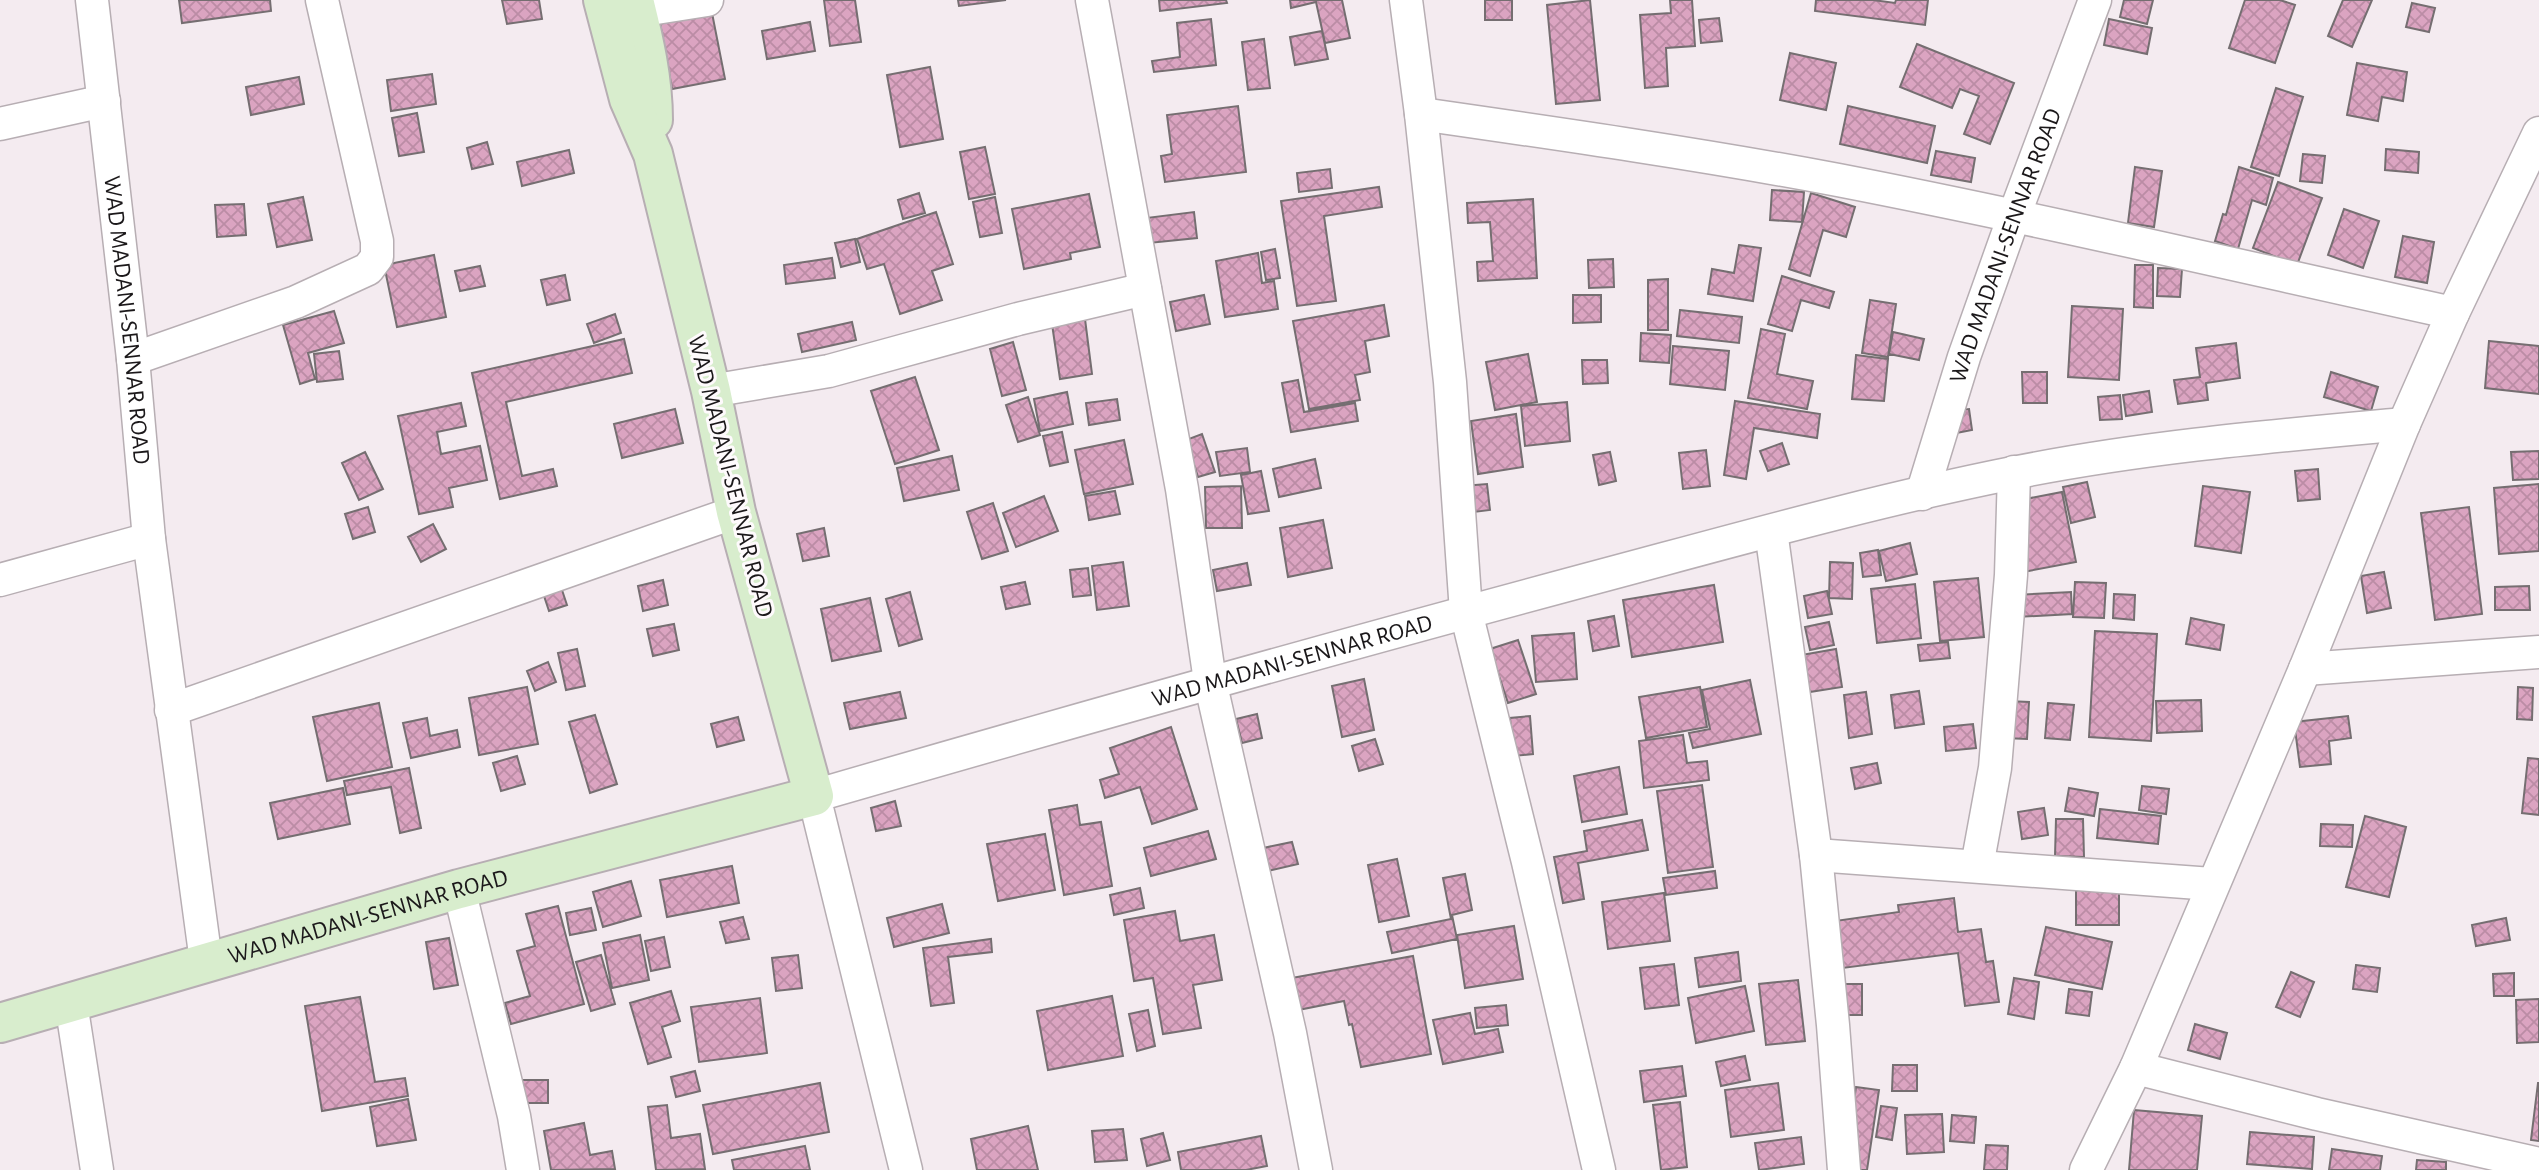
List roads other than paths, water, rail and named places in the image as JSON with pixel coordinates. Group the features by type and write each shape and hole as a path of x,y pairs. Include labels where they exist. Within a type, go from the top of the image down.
{"street":[{"name":"WAD MADANI-SENNAR ROAD","path":"92,0 133,359 149,539 206,961"},
{"path":"133,359 296,302 368,269 377,257 377,242 322,0"},
{"path":"625,4 708,0"},
{"path":"1092,0 1182,489 1210,681 1290,1034 1316,1170"},
{"path":"1406,0 1450,382 1466,612 1528,862 1599,1170"},
{"name":"WAD MADANI-SENNAR ROAD","path":"1922,494 1964,357 2095,0"},
{"name":"WAD MADANI-SENNAR ROAD","path":"625,4 629,99 653,154 711,391 736,512 814,796"},
{"path":"0,124 104,101"},
{"path":"1421,114 1651,147 1837,180 2014,216 2453,313"},
{"path":"2086,1170 2136,1068 2305,669 2404,424 2453,313 2539,132"},
{"path":"711,391 829,371 1018,319 1145,289"},
{"name":"WAD MADANI-SENNAR ROAD","path":"0,1023 459,889 814,796 1210,681 1771,531 2014,472 2221,440 2404,424"},
{"path":"1977,866 1995,768 2011,575 2014,472"},
{"path":"171,710 736,512"},
{"path":"1771,531 1816,855 1844,1170"},
{"path":"0,580 149,539"},
{"path":"2305,669 2539,652"},
{"path":"814,796 906,1170"},
{"path":"1816,855 2212,884"},
{"path":"459,889 514,1116 523,1170"},
{"path":"71,1003 97,1170"},
{"path":"2136,1068 2316,1114 2539,1164"}]}
